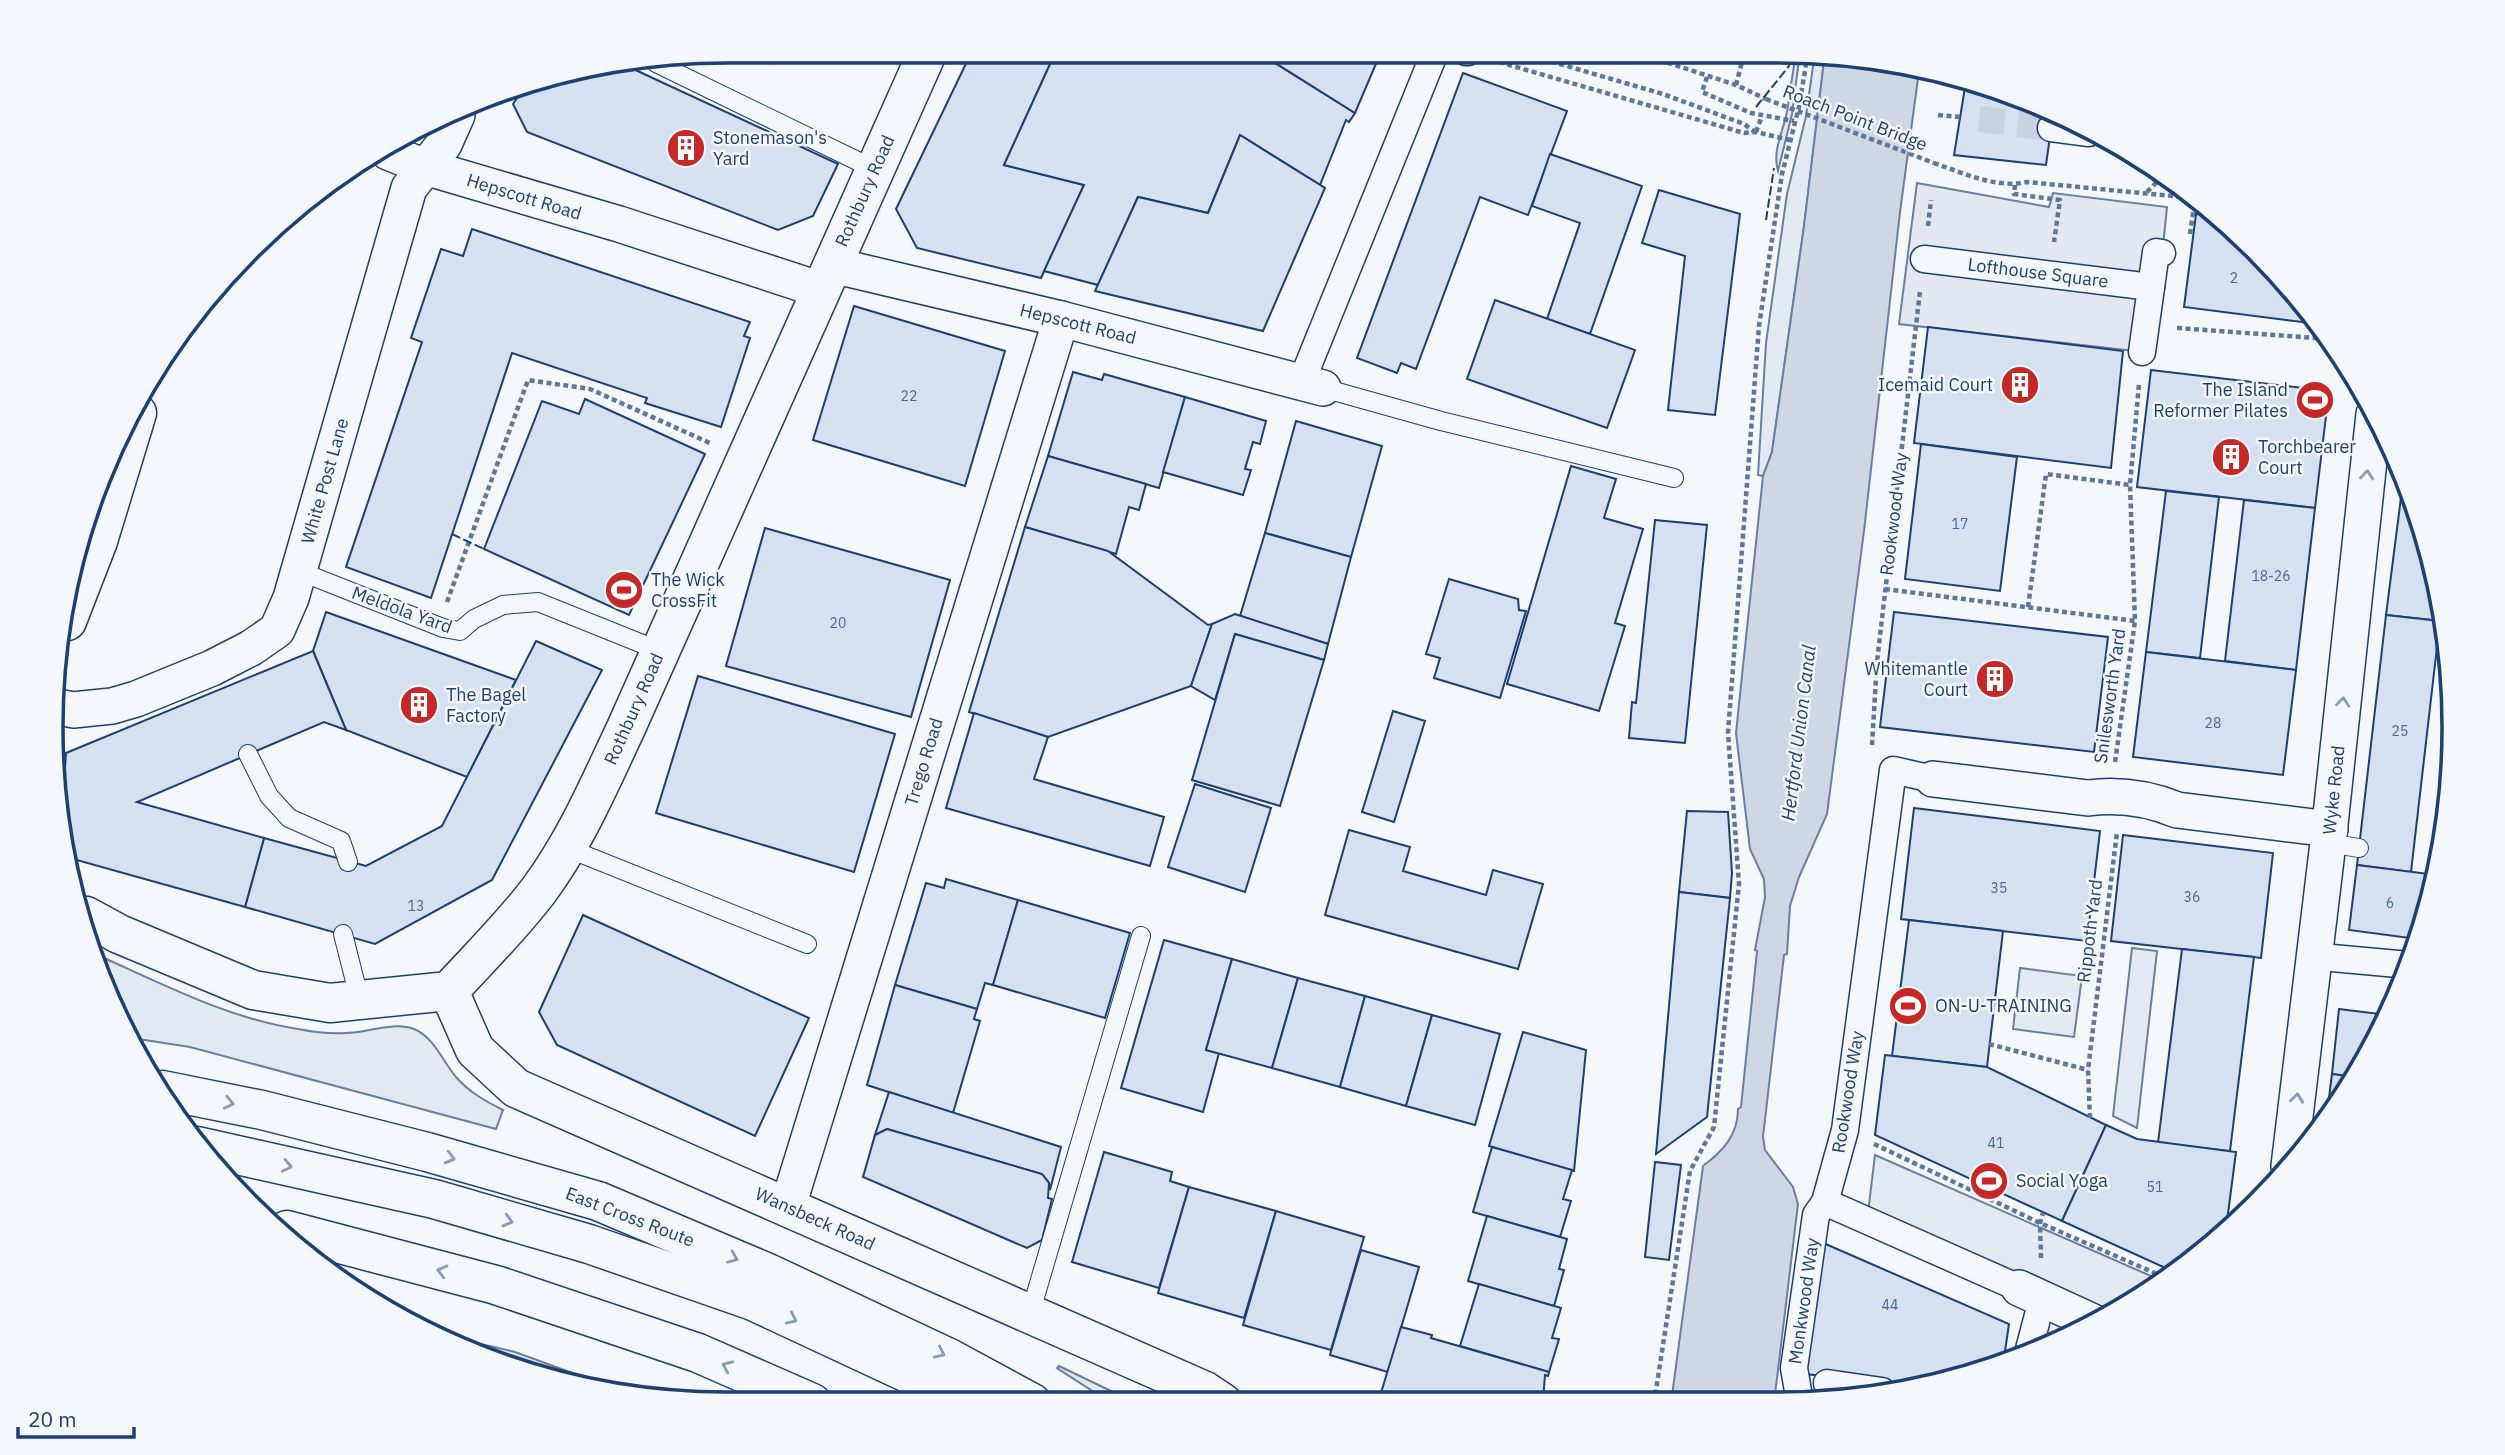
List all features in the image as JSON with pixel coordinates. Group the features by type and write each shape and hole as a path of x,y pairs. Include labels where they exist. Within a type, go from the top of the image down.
{"main road":[{"name":"Rothbury Road","path":"449,991 538,891 567,848 626,728 923,63"},
{"path":"76,597 98,541 128,443"},
{"path":"92,919 119,934 253,990 330,1003 449,991"},
{"name":"Wansbeck Road","path":"449,991 475,1050 516,1088 1206,1392"},
{"name":"East Cross Route","path":"172,1092 262,1110 427,1152 598,1201 768,1273 949,1358 1012,1392"},
{"path":"215,1150 433,1199 589,1244 753,1301 944,1392"},
{"path":"295,1232 496,1285 698,1353 788,1392"}],"street":[{"path":"1312,385 1431,63"},
{"name":"White Post Lane","path":"63,708 73,710 112,706 216,679 251,648 277,630 291,598 409,188 444,144 453,123"},
{"path":"2051,128 2067,130"},
{"name":"Hepscott Road","path":"392,154 425,167 619,224 826,278 1061,319 1312,385"},
{"path":"2143,352 2156,252 2162,253"},
{"name":"Lofthouse Square","path":"1924,259 2151,287"},
{"name":"Trego Road","path":"788,1206 1061,319"},
{"name":"Wyke Road","path":"2292,1148 2339,840 2372,433"},
{"path":"1893,770 1933,779 2088,798 2110,795 2117,785 2177,810 2339,840"},
{"name":"Rookwood Way","path":"1825,1202 1845,1130 1893,770"},
{"path":"2332,958 2398,964"},
{"path":"1825,1202 2082,1317"},
{"name":"Monkwood Way","path":"1798,1392 1794,1368 1814,1228 1816,1215 1825,1202"},
{"path":"2029,1342 2031,1294"},
{"path":"1827,1383 1855,1387"}],"lane":[{"path":"665,66 874,169"},
{"path":"1312,385 1441,421 1674,478"},
{"name":"Meldola Yard","path":"299,571 443,628 460,631 502,605 538,602 660,652"},
{"path":"248,754 269,796 289,818 341,841 348,862"},
{"path":"567,848 807,944"},
{"path":"343,934 360,1001"},
{"path":"1030,1314 1140,936"}],"path":[{"path":"1504,63 1744,134 1756,132"},
{"path":"1556,63 1663,94 1744,124 1756,132 1790,140"},
{"name":"Roach Point Bridge","path":"1667,63 1736,85 1934,163 1988,181 2015,185"},
{"path":"1736,85 1742,63"},
{"path":"1656,1392 1690,1171 1714,1127 1740,884 1728,733 1759,326 1782,174 1799,107 1806,64"},
{"path":"1707,77 1702,92 1762,116 1794,121"},
{"path":"1938,115 1960,117"},
{"path":"1756,132 1762,116"},
{"path":"2049,275 2060,200 2014,194 2015,185 2027,182 2176,196"},
{"path":"2147,192 2157,182"},
{"path":"1929,216 1931,200"},
{"path":"2146,324 2316,338"},
{"name":"Rookwood Way","path":"1893,770 1871,766 1877,662 1916,326"},
{"name":"Snilesworth Yard","path":"2117,785 2135,621 2130,485 2143,352"},
{"path":"443,628 447,602 528,380 590,389 746,457"},
{"path":"2028,607 2046,474 2130,485"},
{"name":"Snilesworth Yard","path":"1885,589 2135,621"},
{"name":"Rippoth Yard","path":"2090,1118 2088,1070 2117,785"},
{"path":"1989,1044 2088,1070"},
{"path":"1845,1130 2040,1223 2156,1274"},
{"path":"2040,1223 2043,1213"}],"shaded area":[{"path":"1794,63 1799,63 1792,114 1778,171 1777,149 1787,112"},
{"path":"1813,64 1824,64 1772,452 1763,476 1758,475 1766,343 1787,194 1806,116"},
{"path":"1917,183 2049,207 2053,193 2167,207 2152,353 1899,324"},
{"path":"2132,948 2157,951 2137,1128 2113,1116"},
{"path":"105,958 194,998 271,1024 334,1033 397,1026 414,1029 433,1044 451,1071 466,1087 503,1110 496,1129 190,1047 141,1039"},
{"path":"2020,968 2082,976 2074,1037 2013,1029"},
{"path":"1875,1155 2152,1276 2090,1313 1868,1213"},
{"path":"480,1344 515,1352 572,1373 514,1357"},
{"path":"1059,1366 1113,1392 1094,1392 1057,1368"}],"water":[{"name":"Hertford Union Canal","path":"1824,64 1918,79 1827,814 1799,877 1790,906 1787,954 1784,955 1763,1137 1765,1150 1793,1187 1798,1204 1775,1392 1672,1392 1703,1166 1728,1142 1735,1127 1738,1109 1741,1107 1755,950 1765,897 1764,879 1750,849 1736,733 1763,476 1772,452"}],"building":[{"path":"966,63 1051,63 1004,165 1084,185 1041,278 917,248 896,209"},
{"path":"1051,63 1275,63 1355,113 1349,122 1346,120 1320,185 1240,135 1208,213 1138,197 1098,285 1044,271 1084,185 1004,165"},
{"path":"1275,63 1376,63 1355,113"},
{"name":"Stonemason's Yard","path":"635,70 838,164 813,216 778,230 527,132 513,104 518,97 556,86"},
{"path":"1463,73 1567,111 1528,215 1480,197 1416,369 1401,363 1397,373 1357,358"},
{"path":"1964,90 1991,98 2052,123 2046,165 1954,155"},
{"path":"1240,135 1325,188 1263,331 1095,291 1138,197 1208,213"},
{"path":"1550,154 1642,186 1590,334 1547,319 1580,223 1532,206"},
{"path":"1659,190 1740,214 1715,415 1668,410 1685,256 1642,243"},
{"path":"2196,214 2199,214 2247,258 2304,322 2184,307"},
{"path":"472,229 750,322 744,336 750,338 721,427 645,403 647,398 512,353 431,598 346,567 422,342 411,338 441,249 463,256"},
{"path":"1495,300 1635,350 1607,428 1467,379"},
{"path":"854,306 1005,351 965,486 813,440"},
{"name":"Icemaid Court","path":"1928,327 2123,351 2111,468 1914,443"},
{"name":"Torchbearer Court","path":"2151,370 2329,391 2315,508 2137,487"},
{"path":"1073,372 1102,380 1104,374 1185,397 1159,488 1048,456"},
{"path":"1185,397 1266,421 1260,444 1253,442 1245,469 1251,470 1243,495 1163,472"},
{"path":"585,399 705,454 629,615 484,549 542,401 579,414"},
{"path":"1296,421 1382,446 1351,557 1265,533"},
{"path":"1921,444 2017,457 2000,591 1905,579"},
{"path":"1048,456 1146,484 1139,510 1129,507 1116,554 1025,527"},
{"path":"1571,466 1616,479 1604,518 1643,529 1615,623 1625,626 1599,711 1507,684"},
{"path":"2166,491 2219,497 2200,658 2146,652"},
{"path":"2401,498 2419,556 2433,620 2386,615"},
{"path":"2244,500 2315,508 2296,670 2225,661"},
{"path":"1655,520 1707,525 1685,743 1629,738 1632,702 1636,703"},
{"path":"1025,527 1108,551 1208,625 1212,624 1191,686 1048,737 969,712"},
{"path":"765,528 950,580 911,717 726,666"},
{"path":"1265,533 1351,557 1328,644 1240,616"},
{"path":"1449,579 1518,599 1519,610 1526,611 1500,698 1434,678 1440,658 1426,654"},
{"name":"The Bagel Factory","path":"326,612 516,680 467,777 346,730 313,651"},
{"name":"Whitemantle Court","path":"1894,612 2108,637 2094,752 1880,727"},
{"path":"1235,614 1328,644 1324,660 1235,634 1215,700 1191,686 1212,624"},
{"path":"2386,615 2433,620 2437,648 2411,872 2357,865"},
{"path":"1235,634 1324,660 1280,806 1192,780"},
{"path":"536,641 602,670 492,880 375,944 245,907 264,838 366,866 442,826"},
{"path":"313,651 346,730 324,722 137,802 264,838 245,907 77,860 64,775 66,753"},
{"path":"2146,652 2296,670 2283,775 2133,757"},
{"path":"698,676 895,734 854,872 656,813"},
{"path":"1393,711 1425,721 1394,822 1362,812"},
{"path":"974,713 1048,737 1034,779 1164,817 1150,866 946,808"},
{"path":"1195,784 1271,808 1245,892 1168,867"},
{"path":"1914,808 2100,831 2087,941 1901,919"},
{"path":"1687,811 1728,812 1732,873 1730,898 1679,892"},
{"path":"1349,830 1410,847 1403,871 1486,895 1493,870 1543,884 1518,969 1325,915"},
{"path":"2123,835 2273,853 2261,958 2111,941"},
{"path":"2357,865 2425,874 2408,938 2349,930"},
{"path":"946,879 1018,900 993,985 985,983 977,1009 895,985 926,883 944,888"},
{"path":"1679,892 1730,898 1707,1117 1656,1154"},
{"path":"1018,900 1130,933 1105,1018 993,985"},
{"path":"583,915 809,1018 755,1136 557,1045 539,1012"},
{"path":"1909,920 2003,931 1987,1067 1892,1056"},
{"path":"1164,940 1232,959 1206,1050 1219,1053 1203,1112 1121,1088"},
{"path":"2182,949 2254,957 2230,1151 2158,1143"},
{"path":"1232,959 1298,978 1272,1068 1206,1050"},
{"path":"1298,978 1365,996 1340,1087 1272,1068"},
{"path":"895,985 977,1009 974,1019 980,1021 953,1113 867,1085"},
{"path":"1365,996 1432,1015 1406,1106 1340,1087"},
{"path":"2339,1009 2376,1014 2343,1076 2332,1074"},
{"path":"1432,1015 1500,1034 1475,1125 1406,1106"},
{"path":"1523,1032 1586,1050 1574,1171 1489,1146"},
{"path":"1885,1055 1987,1067 2106,1125 2062,1221 1875,1135"},
{"path":"2332,1074 2343,1076 2330,1097"},
{"path":"889,1092 1061,1147 1050,1190 1049,1183 1042,1174 887,1129 875,1135"},
{"path":"2106,1125 2137,1139 2236,1152 2228,1216 2164,1268 2062,1221"},
{"path":"887,1129 1042,1174 1049,1183 1048,1198 1052,1199 1042,1240 1027,1248 863,1177 875,1135"},
{"path":"1492,1147 1572,1170 1563,1199 1571,1201 1560,1237 1473,1212"},
{"path":"1104,1152 1172,1172 1170,1181 1189,1187 1159,1288 1072,1262"},
{"path":"1655,1162 1681,1165 1669,1260 1645,1257"},
{"path":"1189,1187 1276,1211 1244,1318 1158,1293"},
{"path":"1276,1211 1364,1237 1331,1350 1243,1325"},
{"path":"1487,1216 1567,1239 1559,1269 1564,1270 1554,1306 1468,1281"},
{"path":"1821,1242 2009,1324 2005,1352 1949,1369 1882,1383 1806,1374"},
{"path":"1361,1250 1419,1267 1388,1372 1330,1355"},
{"path":"1479,1284 1561,1308 1552,1338 1559,1339 1549,1372 1460,1346"},
{"path":"1401,1327 1549,1372 1548,1376 1545,1375 1544,1392 1381,1392"}],"tunnel":[{"path":"1979,119 2051,128"}],"fence":[{"path":"1756,107 1789,63"},
{"path":"1766,220 1774,168"},
{"path":"452,534 484,549"}],"place":[{"name":"Stonemason's Yard","path":"686,148"},
{"name":"Icemaid Court","path":"2020,385"},
{"name":"The Island Reformer Pilates","path":"2315,400"},
{"name":"Torchbearer Court","path":"2231,457"},
{"name":"The Wick CrossFit","path":"624,590"},
{"name":"Whitemantle Court","path":"1995,679"},
{"name":"The Bagel Factory","path":"419,705"},
{"name":"ON-U-TRAINING","path":"1908,1006"},
{"name":"Social Yoga","path":"1989,1181"}]}
